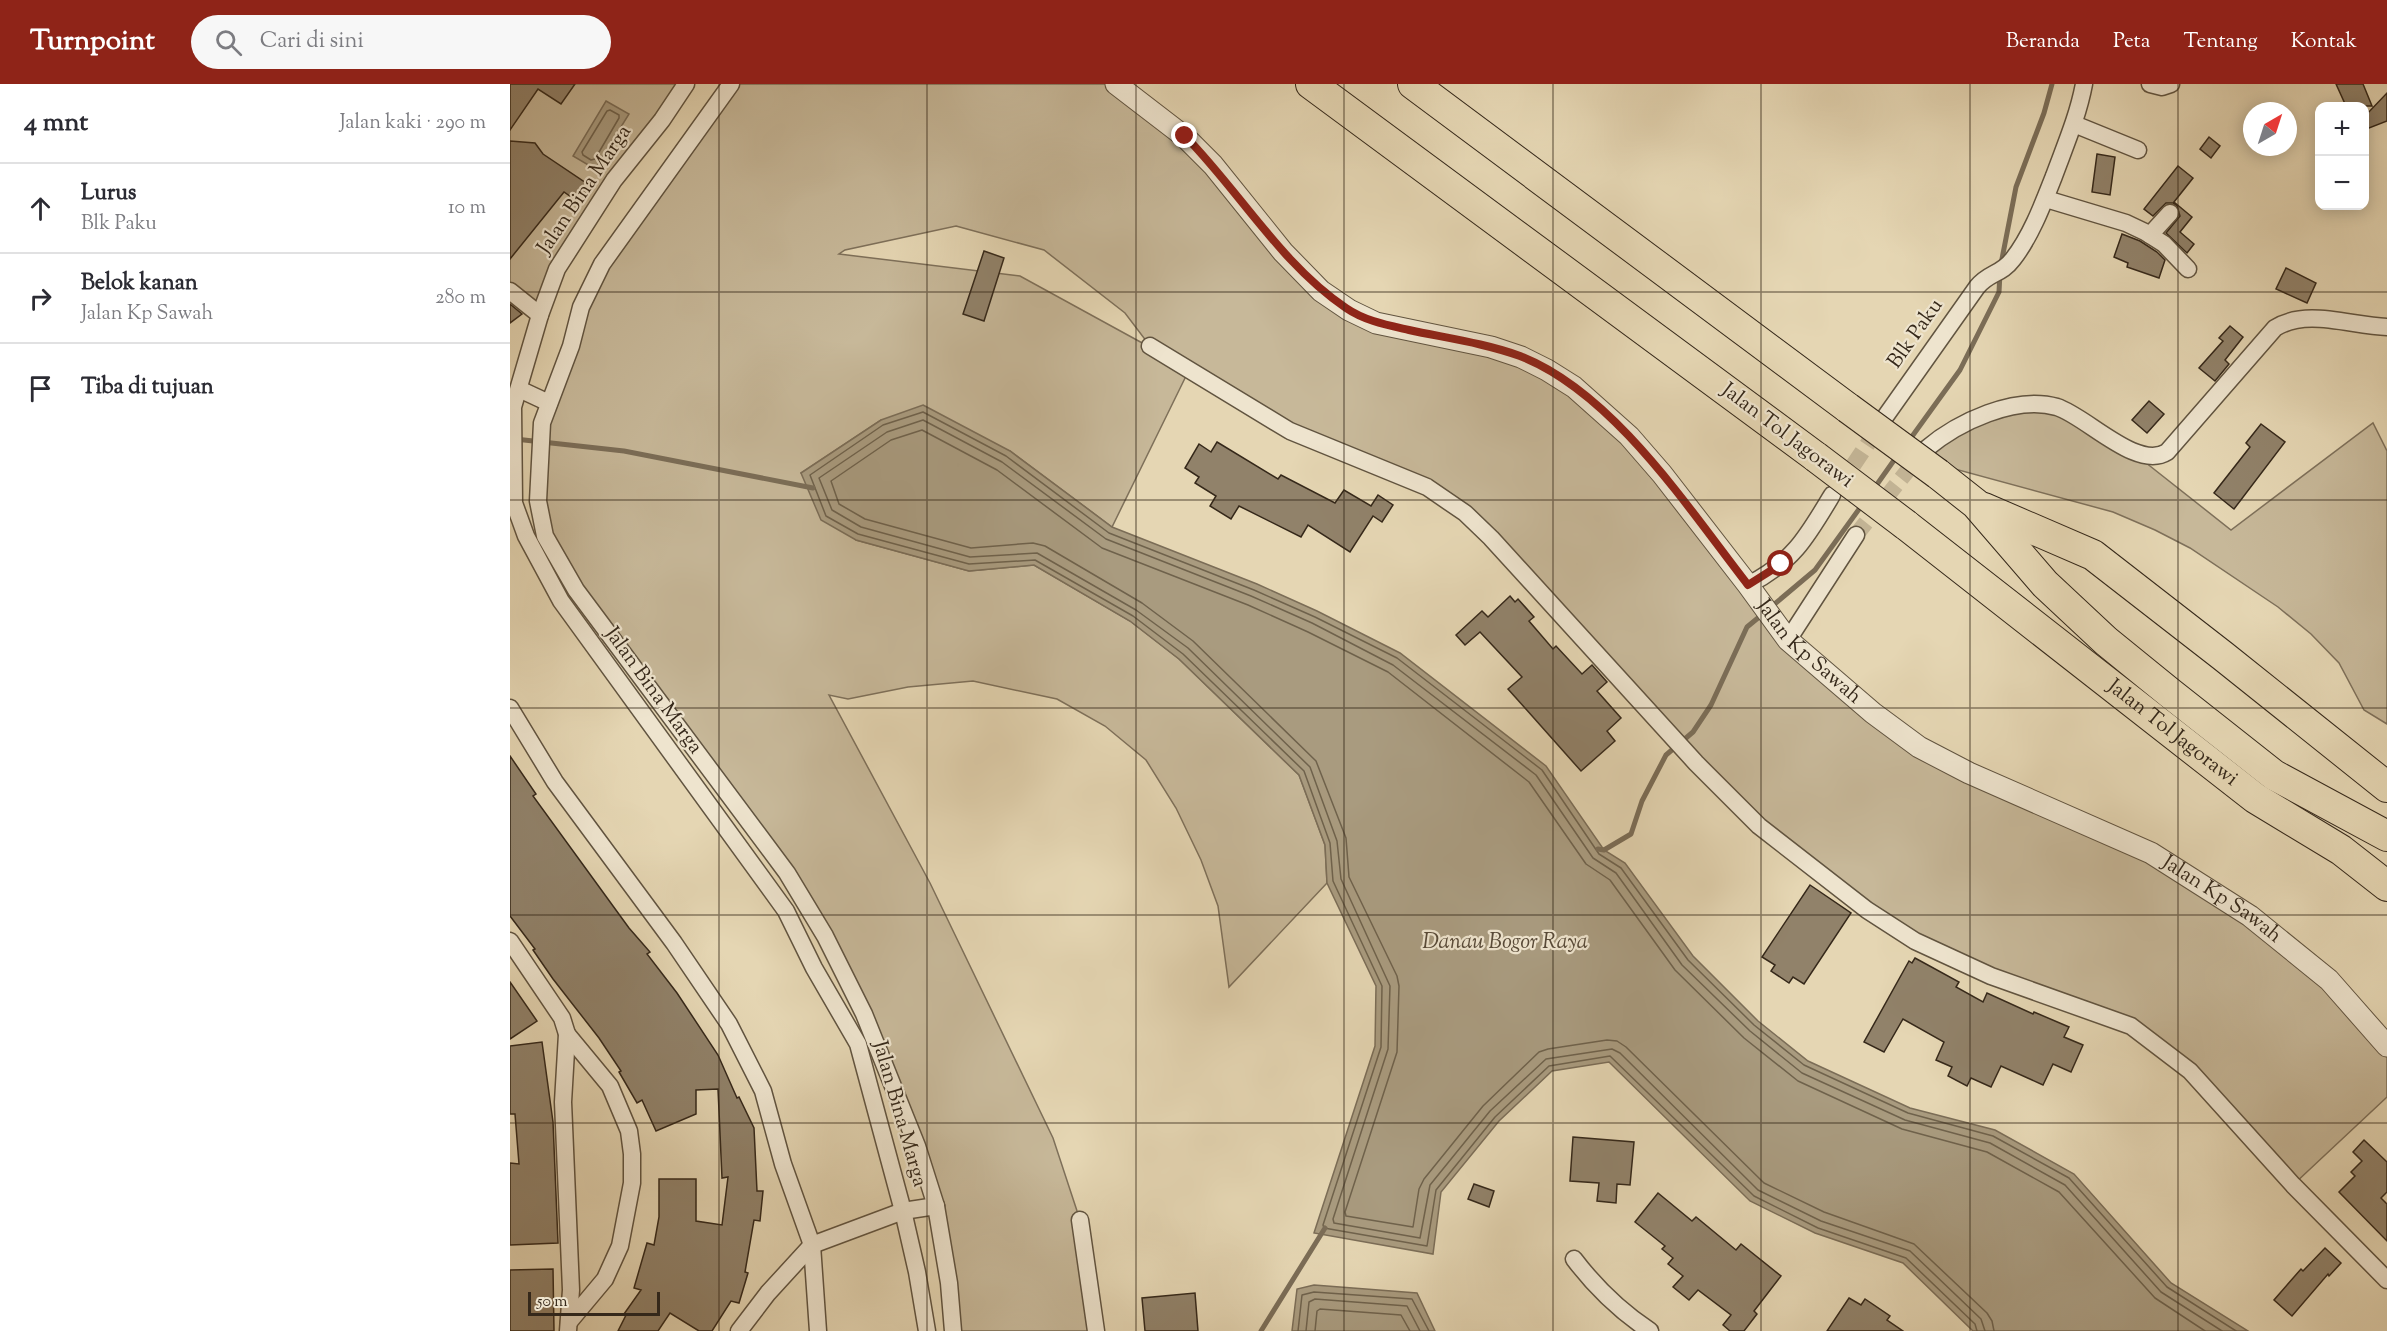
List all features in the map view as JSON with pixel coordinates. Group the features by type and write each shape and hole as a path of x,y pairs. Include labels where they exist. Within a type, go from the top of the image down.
{"highway":[{"name":"Jalan Tol Jagorawi","path":"1311,84 1906,525 2255,798"},
{"path":"1413,84 1848,408 1932,461 1976,504 2045,584 2106,641 2274,775 2387,836"},
{"path":"1976,504 2093,555 2387,787"},
{"path":"2255,798 2341,850 2387,886"},
{"path":"2255,798 2279,823 2387,907"}],"street":[{"name":"Jalan Bina Marga","path":"686,84 662,120 614,180 557,268 540,315 513,407 514,503 518,538 567,610 786,910 814,968 858,1044 903,1211 927,1331"},
{"name":"Jalan Bina Marga","path":"730,84 602,264 581,307 571,346 542,423 538,501 545,536 576,591 787,873 825,936 864,1014 918,1146 936,1206 949,1283 953,1331"},
{"name":"Jalan Kp Sawah","path":"1116,84 1185,136 1213,165 1283,252 1321,291 1348,310 1376,323 1481,344 1521,357 1574,387 1629,436 1751,590 1785,637 1873,713 1919,747 1969,773 2151,853 2250,916 2329,980 2387,1046"},
{"path":"2084,84 2074,124 2046,199 2126,223 2151,235 2164,244 2188,268"},
{"path":"2150,84 2162,87 2171,84"},
{"path":"2074,124 2138,150"},
{"name":"Blk Paku","path":"1885,417 1966,300 1985,277 2004,269 2016,256 2046,199"},
{"path":"2151,235 2170,213"},
{"path":"510,291 540,315"},
{"path":"1932,461 1964,422 2021,405 2057,407 2079,417 2133,452 2162,456 2275,328 2285,322 2300,318 2387,327"},
{"path":"1150,346 1290,431 1427,487 1465,513 1491,538 1696,763 1759,826 1867,910 1915,941 1991,976 2131,1026 2190,1071 2292,1185 2387,1280"},
{"path":"519,389 549,403"},
{"path":"1751,590 1804,542 1832,495"},
{"path":"1785,637 1856,535"},
{"path":"518,538 545,536"},
{"path":"510,708 555,782 675,943 729,1024 763,1091 783,1164 812,1245 818,1331"},
{"path":"510,941 562,1017 567,1034 563,1102 571,1290 569,1327"},
{"path":"567,1034 610,1086 629,1131 632,1154 632,1183 620,1246 605,1279 569,1327"},
{"path":"739,1331 768,1293 812,1245 903,1211 936,1206"},
{"path":"1080,1220 1096,1331"},
{"path":"1574,1259 1594,1285 1650,1331"}],"shaded area":[{"path":"510,84 686,84 587,221 540,315 510,291"},
{"path":"730,84 1115,84 1189,140 1348,310 1521,357 1629,436 1782,634 1920,747 2151,853 2250,916 2387,1046 2387,1097 2293,1185 2190,1071 2131,1026 1915,941 1759,826 1465,513 1290,431 1189,370 1112,527 1010,451 881,420 801,473 856,540 969,571 1034,565 1130,621 1179,659 1299,775 1325,845 1327,883 1229,987 1218,906 1201,860 1176,808 1146,760 1105,726 1057,699 973,681 908,687 848,699 829,695 930,883 1053,1138 1080,1220 1096,1331 953,1331 936,1206 825,936 578,593 538,501 542,423 581,307","holes":["956,226 1044,250 1125,313 1150,346 1166,356 1020,276 839,254 845,250"]},
{"path":"2057,407 2131,451 2231,530 2373,423 2387,451 2387,724 2364,710 2339,663 2311,634 2278,607 2190,548 2113,512 1918,459 1964,422"}],"water":[{"path":"606,101 629,114 595,169 573,156"},
{"name":"Danau Bogor Raya","path":"923,405 1010,451 1112,527 1257,584 1400,653 1546,766 1604,850 1625,863 1693,956 1758,1021 1808,1061 1910,1108 1995,1130 2074,1174 2171,1283 2248,1331 1973,1331 1903,1263 1815,1233 1750,1201 1609,1062 1552,1071 1499,1121 1441,1192 1433,1254 1314,1233 1375,1046 1376,986 1327,883 1325,845 1299,775 1179,659 1130,621 1034,565 969,571 856,540 821,520 801,473 881,420"},
{"path":"1314,1285 1417,1293 1435,1331 1292,1331 1297,1289"}],"building":[{"path":"510,84 575,84 561,104 538,89 510,130"},
{"path":"2336,84 2363,84 2372,106 2369,106 2369,102 2344,102"},
{"path":"2387,93 2387,121 2369,128 2369,112"},
{"path":"2209,137 2220,146 2211,158 2200,149"},
{"path":"510,141 535,143 543,154 592,187 581,204 564,192 510,259"},
{"path":"2097,154 2115,157 2110,195 2092,192"},
{"path":"2178,166 2193,178 2174,202 2192,217 2180,232 2194,244 2187,253 2166,233 2180,216 2177,206 2173,203 2166,203 2153,216 2144,209"},
{"path":"2122,234 2140,241 2165,260 2159,278 2127,267 2128,263 2114,257"},
{"path":"984,251 1004,258 984,321 963,314"},
{"path":"2286,268 2316,283 2307,303 2276,289"},
{"path":"510,304 522,314 510,323"},
{"path":"2230,326 2243,337 2225,360 2229,364 2215,381 2199,368 2223,341 2219,338"},
{"path":"2149,401 2164,414 2147,433 2132,420"},
{"path":"2261,424 2285,442 2234,509 2214,493 2250,447 2246,443"},
{"path":"1217,442 1278,479 1281,475 1335,503 1344,490 1371,506 1378,495 1393,505 1382,522 1373,516 1350,552 1308,525 1301,537 1239,506 1231,519 1210,506 1216,496 1195,483 1199,477 1185,468 1199,444 1211,452"},
{"path":"1510,596 1515,602 1518,599 1534,617 1529,621 1553,649 1556,646 1582,674 1592,665 1607,682 1597,691 1621,718 1607,731 1615,741 1581,771 1508,689 1522,677 1480,632 1465,645 1456,635 1482,611 1488,617"},
{"path":"510,756 536,794 533,796 629,928 650,952 647,954 677,993 718,1055 737,1098 739,1097 754,1128 757,1191 763,1191 760,1221 754,1220 745,1272 748,1273 739,1303 731,1301 712,1331 699,1331 670,1313 658,1331 618,1331 626,1315 624,1314 641,1290 634,1288 647,1243 654,1245 659,1217 659,1179 696,1179 696,1221 722,1225 728,1177 722,1178 718,1089 696,1090 696,1114 656,1131 642,1100 637,1103 619,1072 621,1071 599,1038 553,979 533,950 535,949 510,916"},
{"path":"1810,885 1851,913 1804,984 1793,977 1789,983 1771,971 1775,965 1762,957"},
{"path":"1915,958 1959,982 1956,987 1983,1002 1987,993 2069,1027 2064,1037 2083,1045 2071,1072 2053,1064 2043,1085 2001,1066 1991,1087 1971,1078 1967,1086 1948,1076 1952,1067 1936,1060 1944,1042 1903,1019 1884,1052 1864,1042 1909,961 1912,963"},
{"path":"510,982 537,1021 510,1039"},
{"path":"542,1042 553,1122 558,1243 510,1245 510,1163 519,1164 515,1114 510,1114 510,1046"},
{"path":"1573,1137 1634,1142 1630,1185 1617,1184 1616,1203 1597,1201 1599,1183 1570,1181"},
{"path":"2364,1140 2387,1162 2387,1192 2381,1198 2387,1204 2387,1241 2339,1192 2355,1176 2351,1172 2362,1161 2353,1152"},
{"path":"1474,1184 1494,1191 1489,1207 1468,1199"},
{"path":"1658,1193 1692,1221 1696,1217 1736,1250 1741,1244 1781,1276 1754,1311 1757,1314 1744,1331 1730,1331 1723,1325 1731,1315 1698,1290 1689,1300 1673,1287 1683,1276 1668,1264 1673,1258 1662,1249 1665,1246 1635,1222"},
{"path":"2325,1248 2341,1263 2329,1276 2328,1274 2292,1316 2274,1300 2301,1269 2303,1271"},
{"path":"553,1269 554,1331 510,1331 510,1270"},
{"path":"1195,1293 1198,1331 1145,1331 1142,1298"},
{"path":"1849,1298 1861,1305 1865,1299 1890,1316 1887,1320 1903,1331 1827,1331"}],"waterway":[{"path":"2001,264 2016,187 2044,113 2052,84"},
{"path":"1908,442 1960,370 1999,292 2000,273"},
{"path":"515,439 624,451 813,488"},
{"path":"1873,490 1897,456"},
{"path":"1771,607 1815,570 1862,505"},
{"path":"1598,849 1604,850 1631,834 1642,801 1666,755 1693,732 1711,705 1747,627 1764,613"},
{"path":"1261,1331 1325,1228"}],"tunnel":[{"path":"1840,485 1881,424"},
{"path":"1856,535 1921,454"}],"route":[{"path":"1185,136 1213,165 1283,252 1321,291 1348,310 1376,323 1491,347 1521,357 1546,370 1574,387 1629,436 1662,474 1748,585 1781,564"}]}
